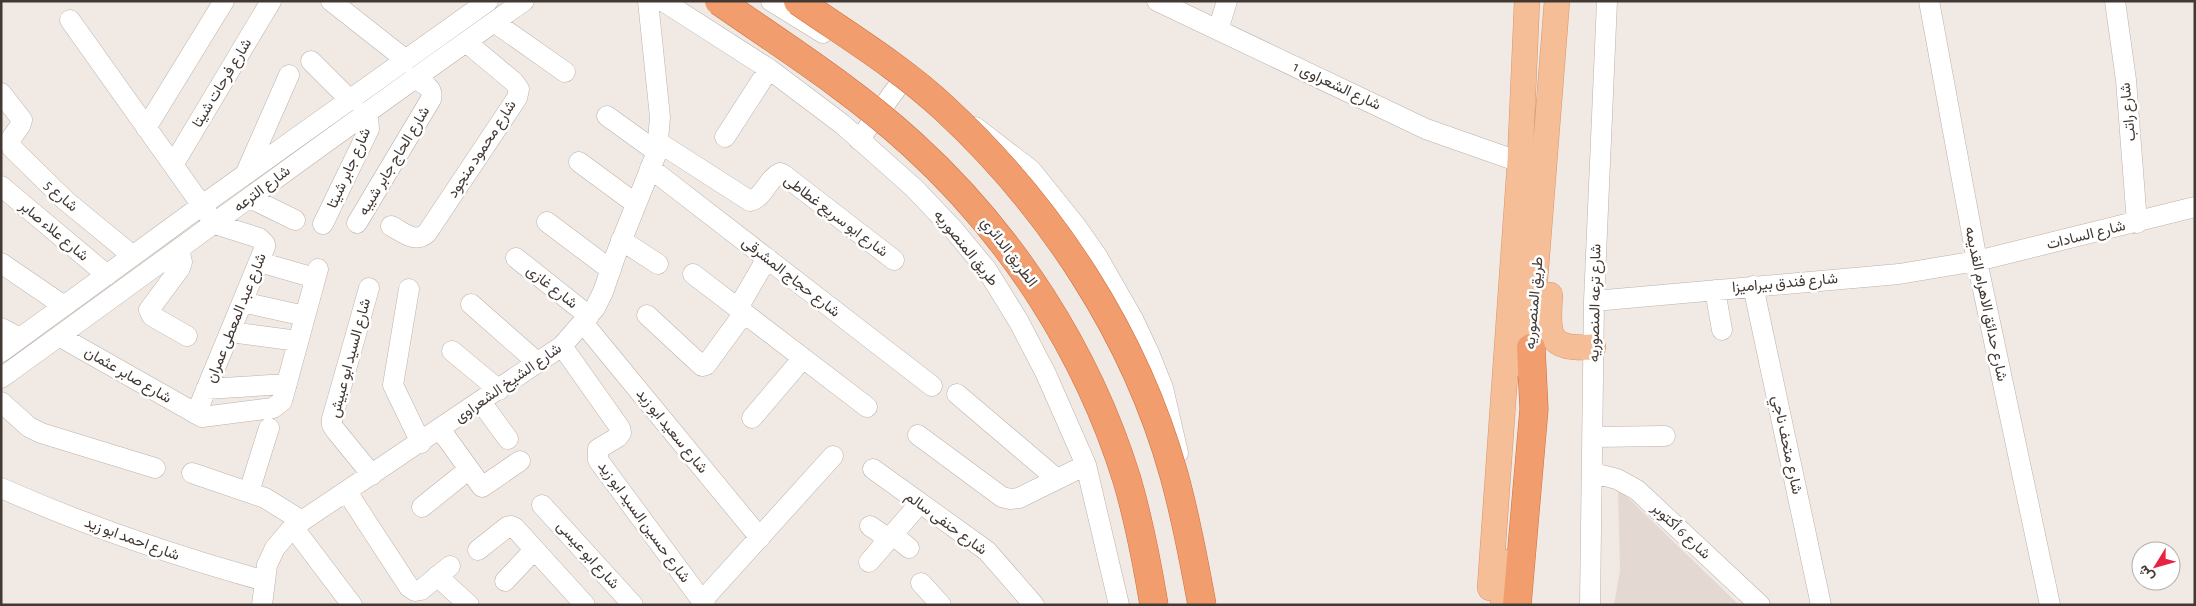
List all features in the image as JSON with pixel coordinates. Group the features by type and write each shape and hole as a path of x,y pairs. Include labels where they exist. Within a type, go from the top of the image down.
{"highway":[{"name":"الطريق الدائري","path":"719,1 863,103 912,144 965,197 1006,246 1046,303 1081,365 1109,428 1127,480 1142,537 1154,605"},
{"path":"798,1 895,68 943,107 988,151 1029,198 1066,248 1100,301 1125,349 1154,415 1174,474 1189,535 1202,605"},
{"path":"1517,605 1534,408 1531,348"}],"main road":[{"name":"طريق المنصوريه","path":"1489,605 1520,162 1527,1"},
{"name":"طريق المنصوريه","path":"1503,605 1531,348 1557,1"},
{"path":"1543,199 1550,233 1552,265 1549,322 1553,339 1560,345 1593,347"}],"street":[{"path":"146,128 224,1"},
{"name":"شارع فرحات شيتا","path":"172,165 271,1"},
{"path":"331,1 410,69"},
{"name":"شارع الترعه","path":"1,352 245,175 357,106 410,69 488,1"},
{"name":"شارع الترعه","path":"410,69 466,42 524,1"},
{"name":"شارع الشيخ الشعراوى","path":"262,605 267,565 274,548 298,524 421,443 562,346 586,320 603,292 655,154 660,117 648,1"},
{"name":"طريق المنصوريه","path":"664,1 769,69 859,140 914,188 953,229 987,270 1019,322 1046,374 1086,465 1119,605"},
{"path":"696,22 713,1"},
{"path":"771,1 988,135 1031,170 1076,226 1116,287 1134,319 1163,388 1174,432 1206,605"},
{"name":"شارع الشعراوى 1","path":"1157,1 1426,129 1520,162"},
{"path":"1218,30 1227,1"},
{"name":"شارع ترعه المنصوريه","path":"1590,605 1594,301 1607,1"},
{"name":"شارع حدائق الاهرام القديمه","path":"1929,1 1977,261 2050,605"},
{"name":"شارع راتب","path":"2115,1 2126,80 2137,222"},
{"path":"70,20 215,224"},
{"path":"494,22 566,72"},
{"name":"شارع محمود منجود","path":"391,226 416,239 427,233 517,98 519,90 514,82 466,42"},
{"path":"311,61 357,106"},
{"name":"شارع الحاج جابر شيبه","path":"356,223 431,99 432,93 430,88 410,69"},
{"path":"725,137 769,69"},
{"path":"245,175 289,75"},
{"path":"859,140 902,82"},
{"name":"شارع 5","path":"1,93 20,117 20,126 10,140 12,148 55,191 133,256"},
{"name":"شارع الترعه","path":"1,378 250,198 357,106"},
{"name":"شارع جابر شيتا","path":"323,224 369,129 368,118 357,106"},
{"path":"607,116 655,154"},
{"name":"شارع حجاج المشرقى","path":"655,154 767,258 932,386"},
{"name":"شارع ابو سريع غطاطى","path":"655,154 750,201 758,198 774,177 780,174 784,175 894,260"},
{"path":"579,162 636,204"},
{"name":"شارع علاء صابر","path":"1,186 107,275"},
{"path":"250,198 295,220"},
{"name":"شارع السادات","path":"1977,261 2195,207"},
{"path":"548,222 611,270"},
{"name":"شارع عبد المعطى عمران","path":"196,414 265,247 262,240 215,224"},
{"path":"621,240 658,264"},
{"path":"179,250 182,262 180,268 149,310 152,316 187,336"},
{"name":"شارع غازى","path":"516,258 586,320"},
{"path":"647,315 702,366 706,366 741,310 767,258"},
{"name":"شارع فندق بيراميزا","path":"1594,301 1899,274 1977,261"},
{"path":"196,414 209,418 273,408 282,401 316,273 259,262"},
{"path":"1,263 64,306"},
{"path":"693,274 867,407"},
{"name":"شارع متحف ناجي","path":"1753,286 1821,605"},
{"name":"شارع السيد ابو عبيش","path":"369,288 332,419 332,426 372,475"},
{"path":"409,289 393,385 421,443"},
{"path":"1715,290 1722,330"},
{"path":"242,302 305,316"},
{"path":"470,304 538,363"},
{"name":"شارع سعيد ابو زيد","path":"586,320 760,538"},
{"path":"1,328 20,338"},
{"path":"230,332 298,341"},
{"name":"شارع صابر عثمان","path":"59,336 196,414"},
{"name":"شارع حسين السيد ابو زيد","path":"562,346 620,428 621,433 618,436 598,449 598,460 704,603"},
{"path":"452,350 499,390"},
{"path":"752,418 803,358"},
{"path":"206,389 287,384"},
{"path":"957,394 1057,479"},
{"path":"1,402 29,427 41,434 155,468"},
{"path":"481,402 508,439"},
{"path":"249,492 269,428"},
{"path":"440,429 482,487 520,461"},
{"path":"918,435 1002,497 1010,499 1019,498 1086,465"},
{"path":"1593,437 1664,436"},
{"path":"704,603 833,456"},
{"name":"شارع حنفى سالم","path":"872,469 987,551 1034,605"},
{"path":"422,507 468,470"},
{"path":"192,473 249,492 280,506 298,524 352,605"},
{"name":"شارع 6 أكتوبر","path":"1593,473 1617,479 1637,490 1760,605"},
{"name":"شارع احمد ابو زيد","path":"1,488 49,509 120,536 192,560 265,581"},
{"path":"346,492 409,587 415,591 421,590 443,571 469,605"},
{"path":"869,562 920,503"},
{"name":"شارع ابو عيسى","path":"542,505 633,605"},
{"path":"478,550 511,526 515,528 584,605"},
{"path":"870,526 909,548"},
{"path":"506,580 534,550"},
{"path":"921,583 941,605"}],"shaded area":[{"path":"1618,488 1739,605 1614,605 1620,571"}]}
